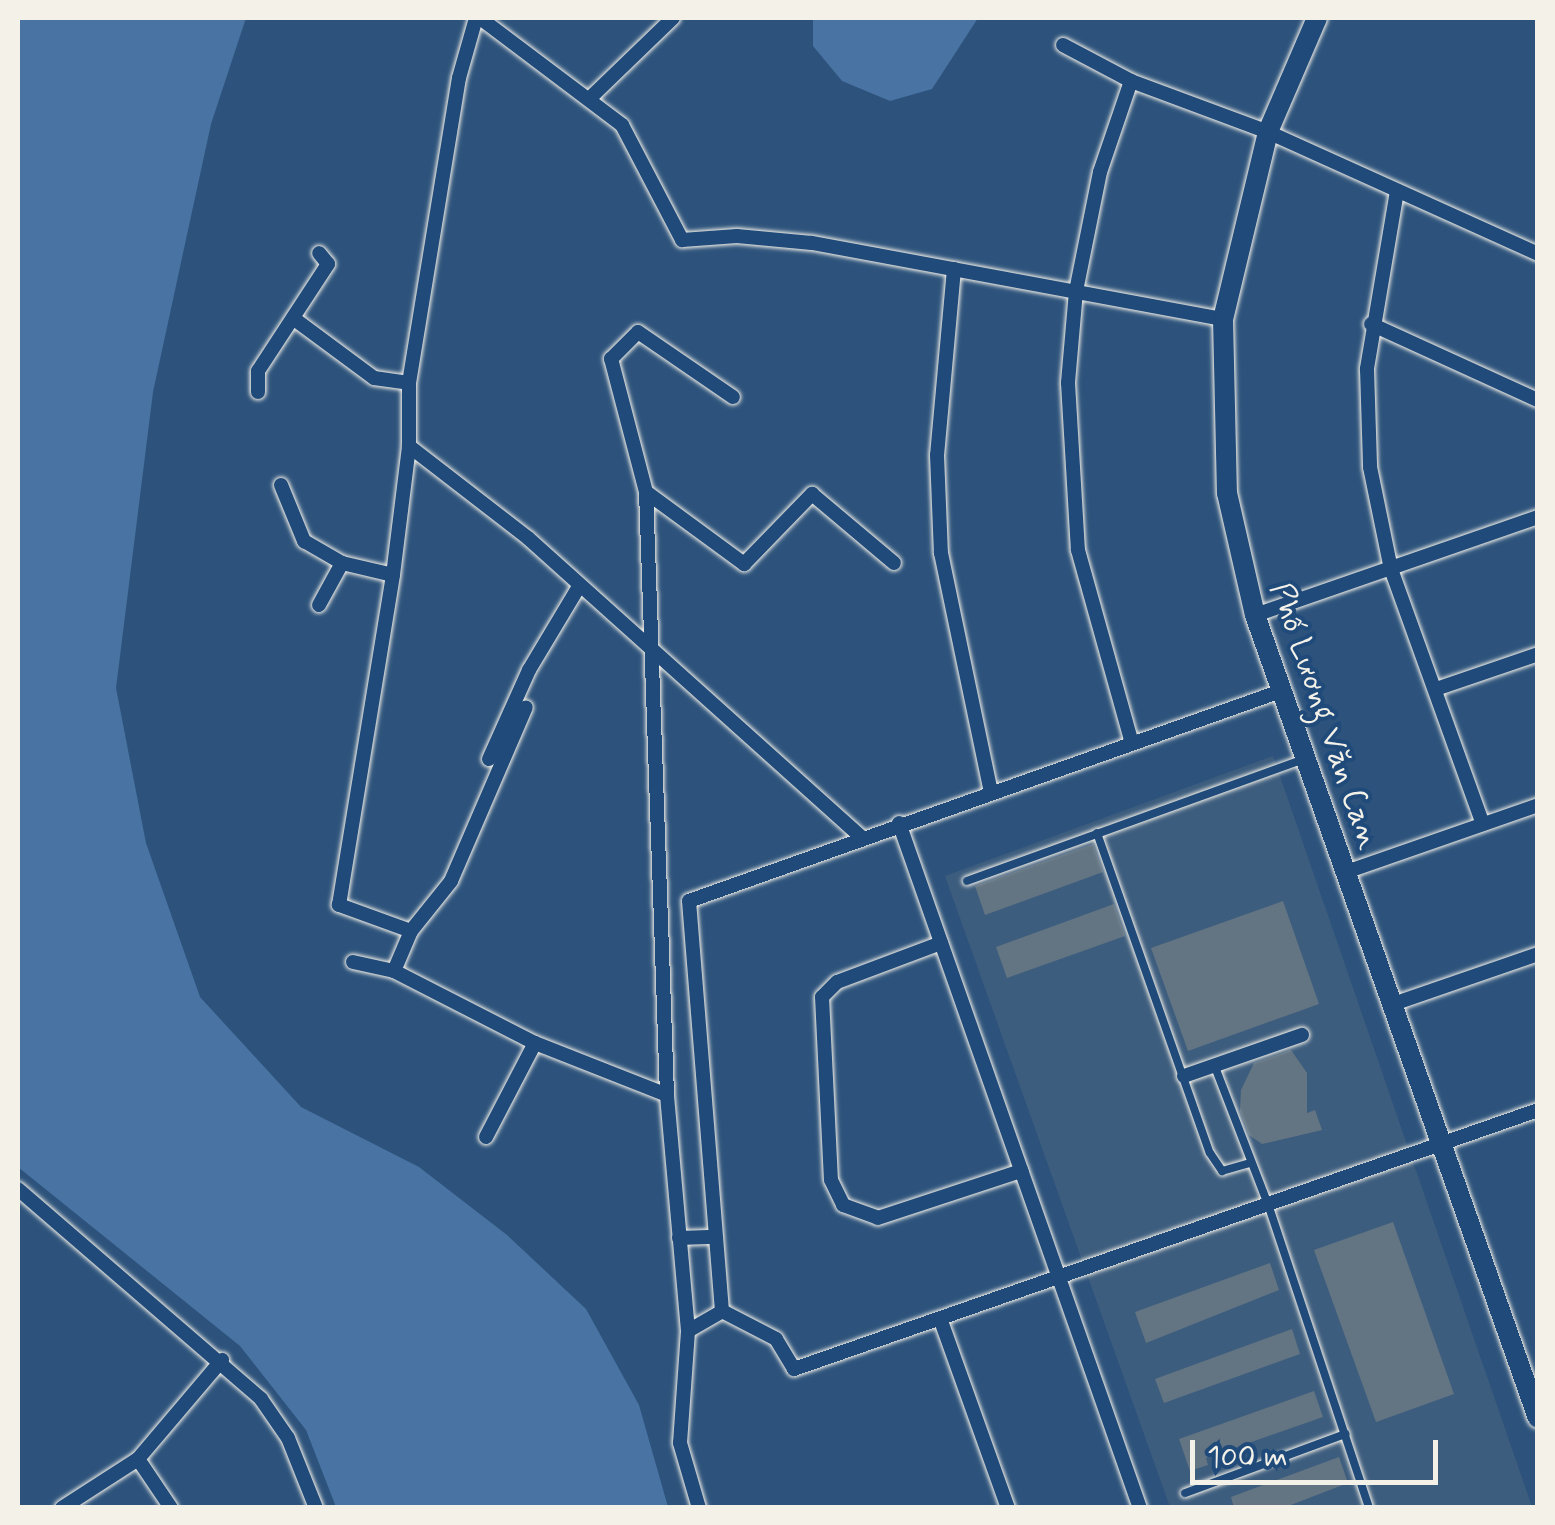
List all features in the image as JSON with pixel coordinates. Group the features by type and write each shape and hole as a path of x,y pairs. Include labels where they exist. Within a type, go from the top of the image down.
{"street":[{"path":"411,931 339,905 393,575 409,446 409,383 459,78 478,18 590,99 630,135 682,240 737,236 812,243 1223,318"},
{"path":"590,99 674,18"},
{"name":"Phố Lương Văn Can","path":"1317,18 1268,132 1223,318 1227,493 1255,615 1538,1418"},
{"path":"1063,45 1131,81 1268,132 1538,254"},
{"path":"1131,81 1100,172 1076,291 1069,480 1091,604 1132,743"},
{"path":"1397,191 1372,324 1370,467 1390,569 1483,824"},
{"path":"258,392 258,371 328,264 319,254"},
{"path":"954,268 938,455 941,553 991,792"},
{"path":"293,318 374,378 409,383"},
{"path":"1372,324 1538,400"},
{"path":"698,1508 680,1443 688,1331 667,1095 646,492 612,359 638,332 734,397"},
{"path":"409,446 528,538 578,588 649,643 861,837"},
{"path":"281,485 304,541 342,563 393,575"},
{"path":"646,492 744,564 812,494 894,563"},
{"path":"1255,615 1538,516"},
{"path":"319,605 342,563"},
{"path":"489,759 529,670 578,588"},
{"path":"1436,689 1538,654"},
{"path":"662,890 689,901 861,837 1281,692"},
{"path":"394,972 411,931 450,881 526,707"},
{"path":"1346,872 1538,805"},
{"path":"900,824 1140,1508"},
{"path":"689,901 722,1311"},
{"path":"941,943 837,982 822,997 832,1180 843,1205 878,1218 1021,1171"},
{"path":"1390,1005 1538,954"},
{"path":"352,962 394,972 535,1043 667,1095"},
{"path":"1184,1076 1302,1034"},
{"path":"486,1137 501,1098 535,1043"},
{"path":"722,1311 776,1339 794,1370 941,1322 1538,1110"},
{"path":"18,1189 222,1360 288,1438 316,1508"},
{"path":"679,1238 715,1237"},
{"path":"688,1331 722,1311"},
{"path":"941,1322 1008,1508"},
{"path":"62,1508 138,1459 222,1360"},
{"path":"138,1459 170,1508"}],"lane":[{"path":"967,881 1305,759"},
{"path":"1097,834 1216,1166 1222,1171 1250,1163"},
{"path":"1215,1067 1269,1207 1369,1508"},
{"path":"1185,1493 1345,1434"}],"shaded area":[{"path":"18,18 246,18 211,124 153,392 116,688 146,843 200,997 301,1107 419,1167 507,1235 586,1309 639,1405 668,1507 336,1507 306,1430 240,1346 18,1167"},
{"path":"813,18 978,18 932,89 890,101 842,81 813,46"},
{"path":"1273,756 1532,1507 1170,1507 945,876"}],"building":[{"path":"1093,844 1103,872 985,915 975,886"},
{"path":"1283,901 1319,1004 1188,1051 1151,948"},
{"path":"1114,904 1125,936 1007,978 996,947"},
{"path":"1291,1050 1307,1073 1307,1113 1315,1110 1322,1130 1262,1144 1249,1135 1240,1111 1241,1090 1254,1063"},
{"path":"1393,1222 1454,1394 1376,1422 1314,1250"},
{"path":"1270,1263 1279,1290 1146,1343 1135,1312"},
{"path":"1292,1329 1300,1354 1164,1403 1155,1379"},
{"path":"1314,1391 1323,1417 1206,1458 1208,1465 1190,1471 1179,1439"},
{"path":"1339,1457 1348,1483 1283,1508 1234,1508 1231,1497"}]}
